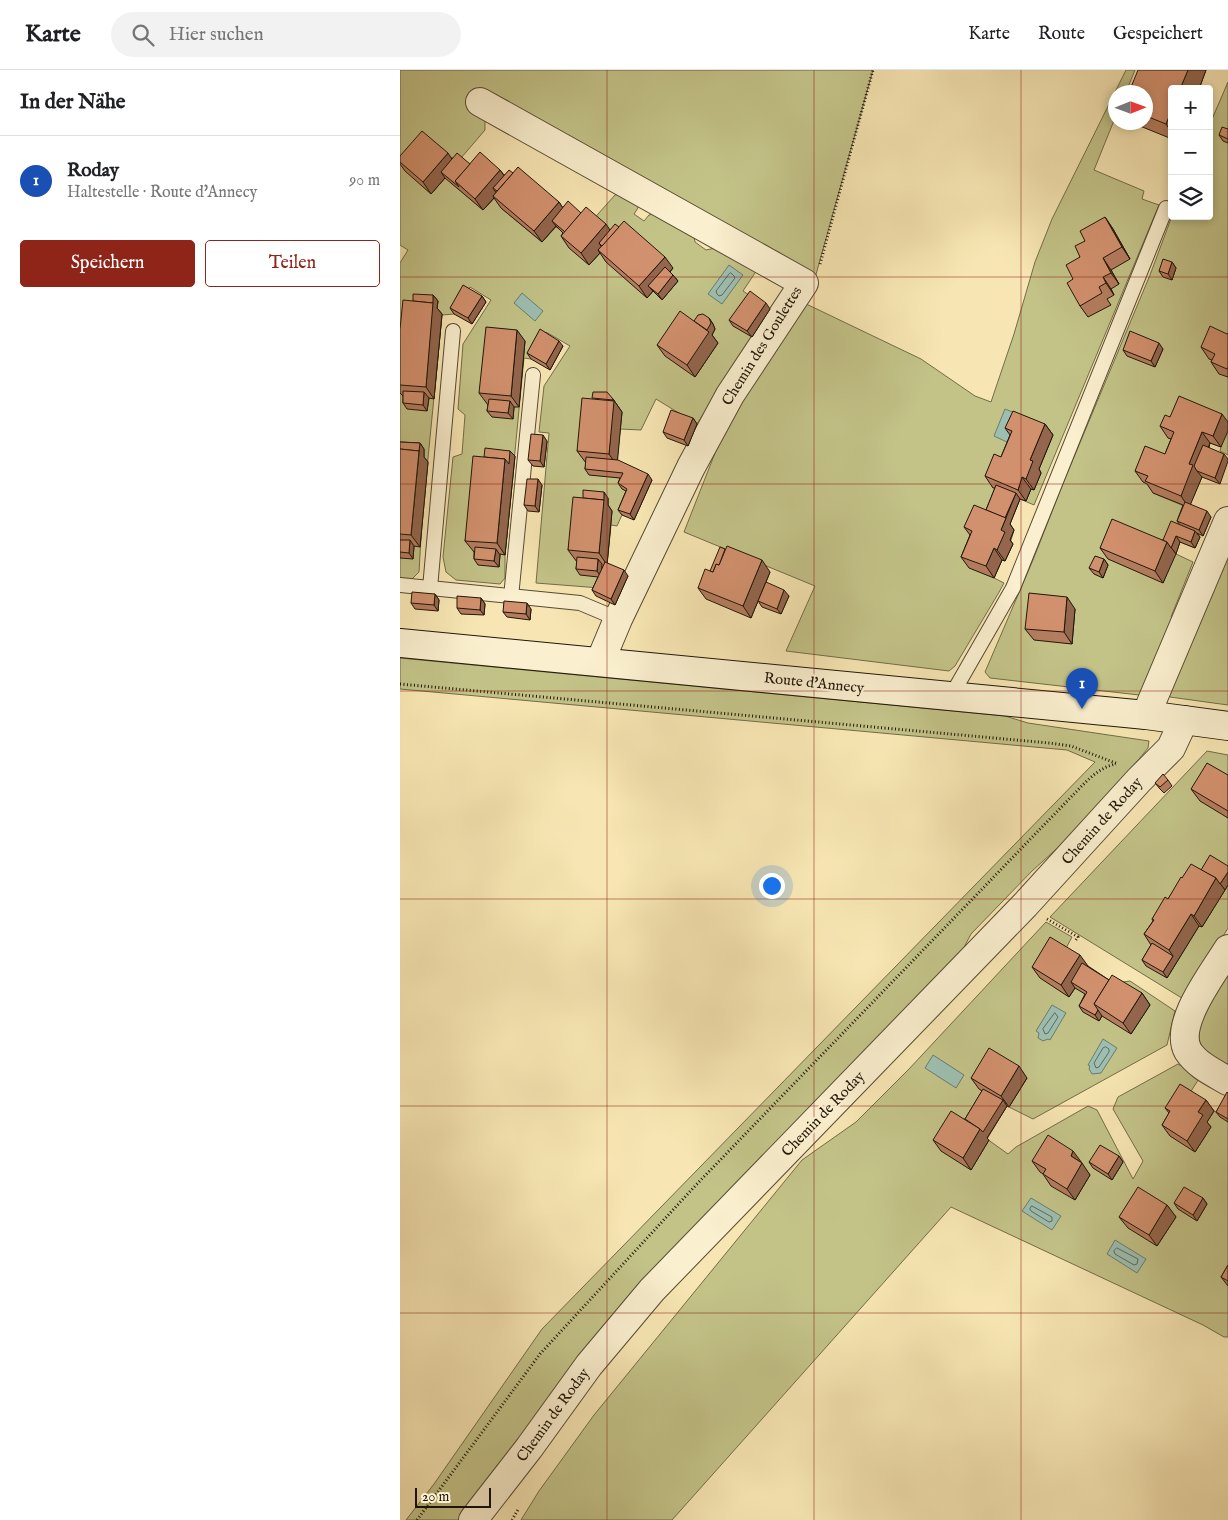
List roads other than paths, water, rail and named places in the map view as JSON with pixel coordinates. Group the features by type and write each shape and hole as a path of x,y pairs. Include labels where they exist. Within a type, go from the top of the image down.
{"street":[{"name":"Chemin des Goulettes","path":"480,102 804,283 730,396 691,467 618,619 600,662"},
{"path":"1146,715 1228,521"},
{"name":"Route d'Annecy","path":"400,643 1146,715 1228,726"},
{"name":"Chemin de Roday","path":"473,1520 529,1448 589,1365 652,1290 1025,906 1171,748 1184,720"},
{"path":"1228,949 1190,1010 1186,1023 1185,1037 1188,1050 1200,1064 1228,1082"}],"lane":[{"path":"951,696 1013,588 1166,208"},
{"path":"430,588 453,332"},
{"path":"511,597 533,375"},
{"path":"400,585 580,603 618,619"}],"water":[{"path":"729,265 743,275 722,304 708,294"},
{"path":"522,293 543,311 535,321 514,303"},
{"path":"1005,409 1020,415 1009,443 994,436"},
{"path":"1052,1005 1066,1013 1050,1040 1043,1041 1038,1038 1039,1033 1036,1031"},
{"path":"1103,1039 1117,1048 1101,1073 1092,1074 1088,1065"},
{"path":"933,1055 964,1075 956,1088 925,1068"},
{"path":"1031,1198 1061,1216 1052,1230 1022,1211"},
{"path":"1115,1240 1146,1259 1137,1273 1107,1254"}],"place":[{"name":"Roday","path":"1082,709"}]}
